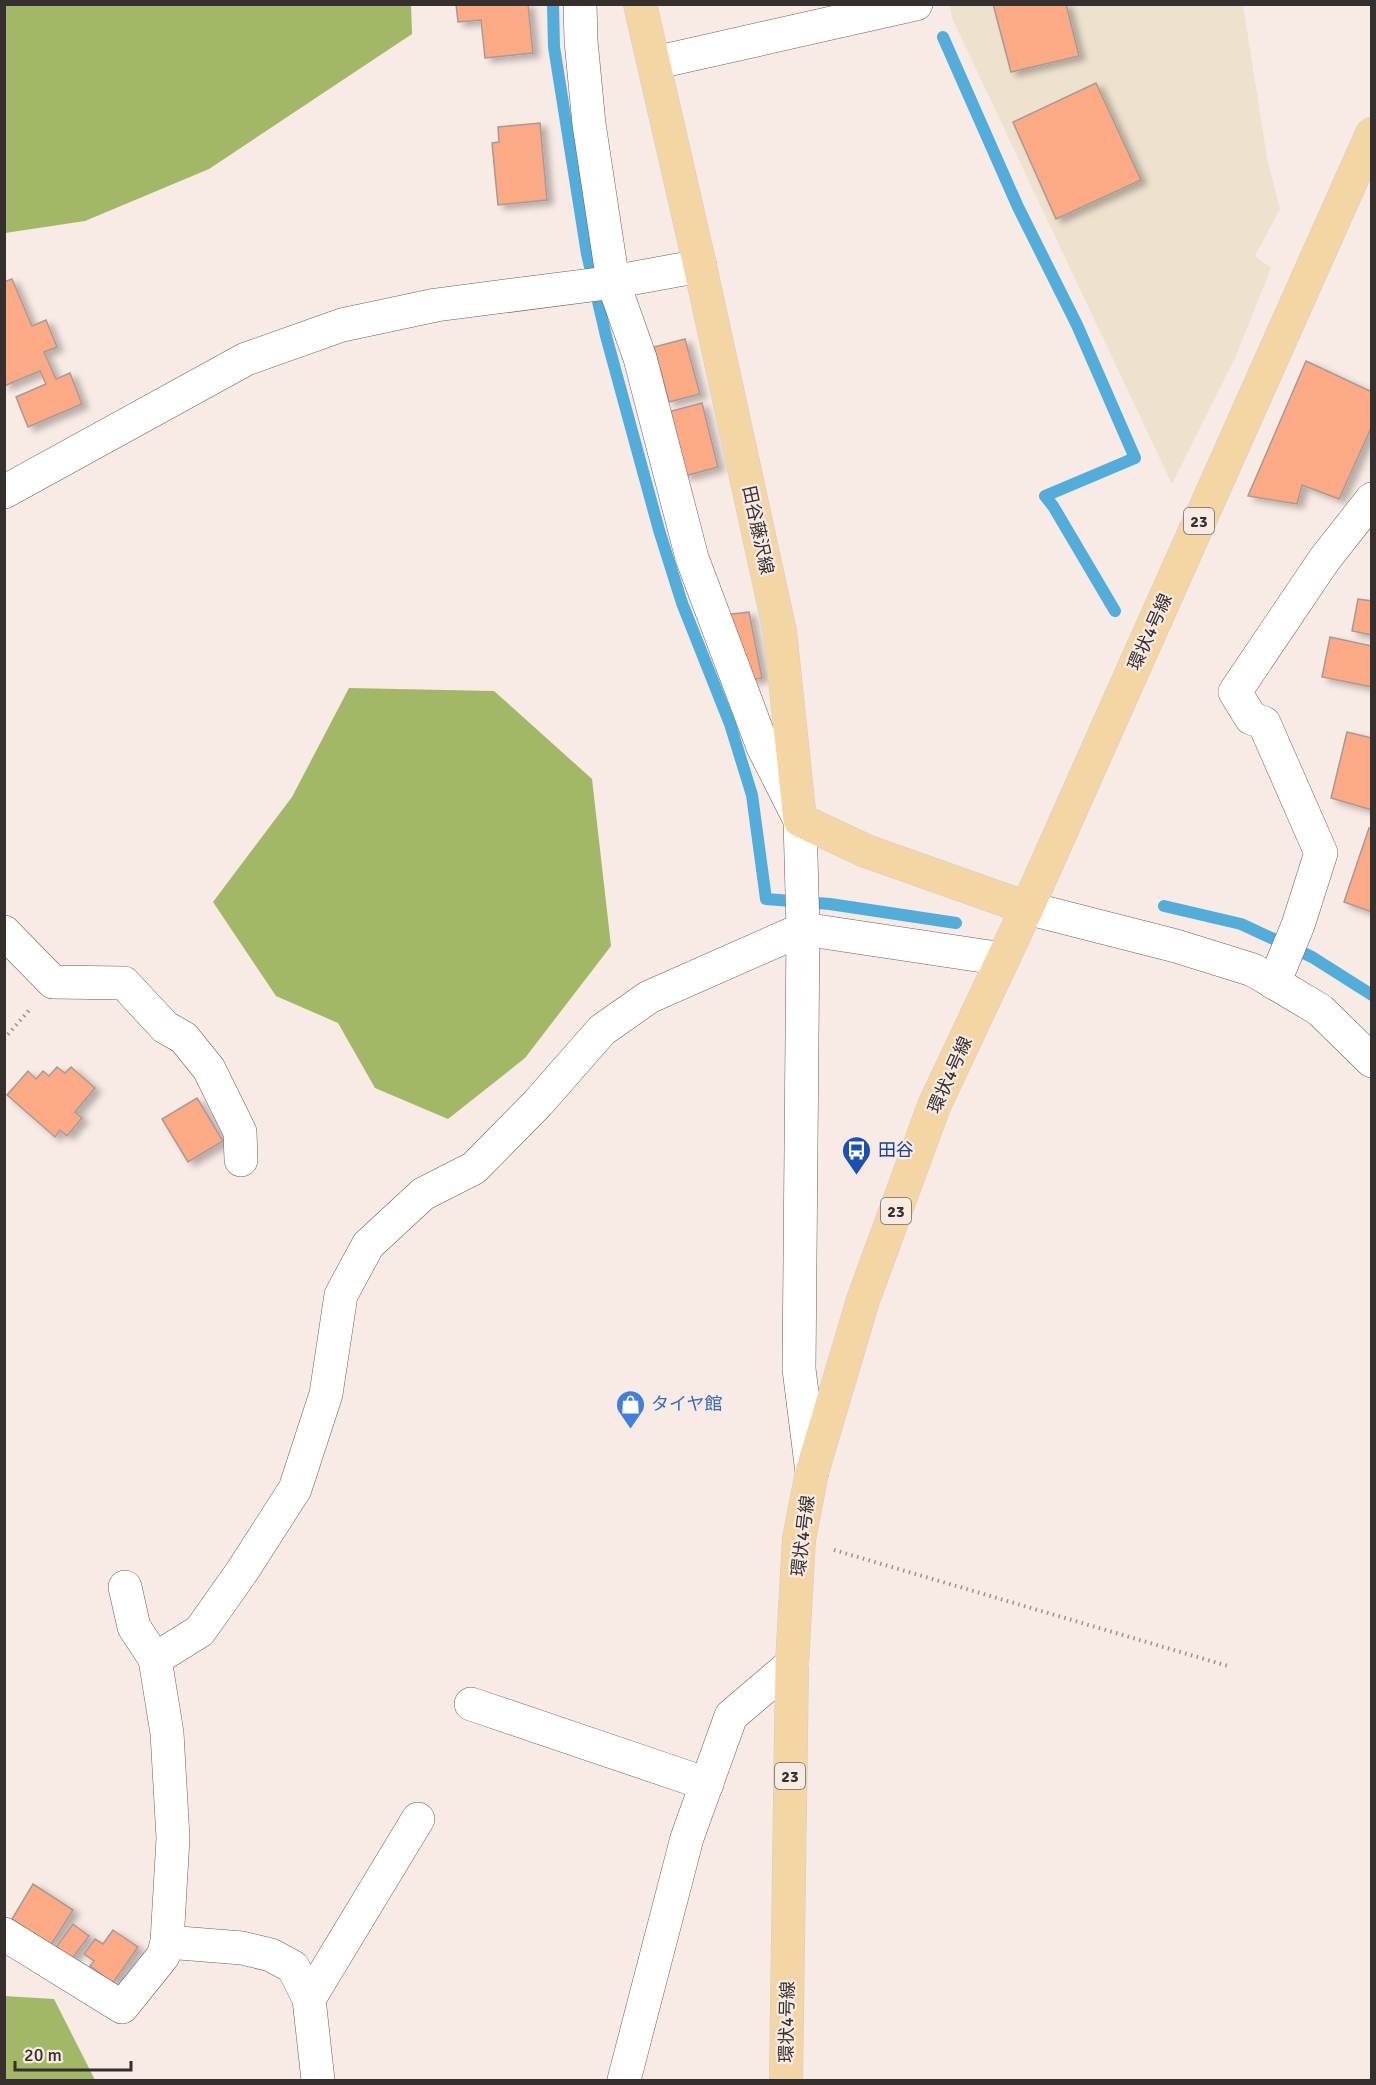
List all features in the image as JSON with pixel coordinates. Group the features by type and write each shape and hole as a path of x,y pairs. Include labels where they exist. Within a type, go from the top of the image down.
{"main road":[{"name":"田谷藤沢線","path":"640,4 780,632 800,820"},
{"name":"環状4号線","path":"786,2080 792,1665 799,1539 812,1472 863,1300 930,1117 1028,908 1371,134"},
{"path":"800,820 866,851 1028,908"}],"street":[{"path":"580,4 600,284 640,358 692,558 763,747 800,820 802,926 799,1369 812,1472"},
{"path":"654,63 916,4"},
{"path":"4,492 246,359 331,328 436,305 600,284 700,266"},
{"path":"1278,972 1298,925 1321,853 1264,723 1251,718 1235,692 1324,560 1371,499"},
{"path":"1028,908 1176,946 1253,970 1278,972 1371,1061"},
{"path":"155,1659 200,1631 243,1570 295,1489 326,1394 341,1295 368,1245 423,1194 474,1168 538,1103 603,1030 649,997 802,926 1003,959"},
{"path":"4,932 53,982 124,983 165,1027 184,1038 209,1069 229,1108 240,1132 241,1160"},
{"path":"4,1934 122,2007 163,1956 167,1942 173,1838 167,1733 155,1659 134,1627 125,1587"},
{"path":"624,2080 687,1838 730,1716 792,1665"},
{"path":"471,1704 707,1784"},
{"path":"309,1999 418,1819"},
{"path":"167,1942 242,1948 271,1955 293,1967 309,1999 318,2080"}],"path":[{"path":"799,1539 1228,1666"}],"shaded area":[{"path":"950,5 1243,5 1267,158 1280,209 1255,256 1271,268 1235,358 1172,484 952,18"}],"green space":[{"path":"4,5 411,5 412,34 209,169 85,221 5,233"},
{"path":"349,688 494,691 592,779 611,946 525,1058 448,1119 375,1088 338,1023 276,996 213,902 292,797"},
{"path":"4,1996 54,1999 95,2080 5,2080"}],"building":[{"path":"456,4 528,4 533,53 485,58 481,20 458,22"},
{"path":"993,4 1066,4 1079,56 1011,72"},
{"path":"1096,83 1141,180 1056,219 1013,122"},
{"path":"540,123 547,200 498,205 492,143 499,142 498,127"},
{"path":"12,279 32,326 46,320 57,347 44,352 56,379 70,373 82,404 28,427 16,397 46,384 40,371 4,386 4,282"},
{"path":"685,339 700,394 669,402 654,347"},
{"path":"1306,361 1372,392 1372,426 1339,499 1302,485 1297,504 1248,496"},
{"path":"702,403 718,467 685,476 668,412"},
{"path":"1358,599 1372,601 1372,635 1352,631"},
{"path":"749,612 762,678 750,680 724,615"},
{"path":"1330,637 1372,646 1372,687 1322,677"},
{"path":"1347,732 1372,738 1372,810 1331,798"},
{"path":"1369,828 1372,829 1372,912 1344,902"},
{"path":"57,1067 65,1073 71,1067 95,1088 75,1112 82,1118 67,1136 60,1130 55,1137 7,1095 28,1071 36,1079 43,1071 49,1076"},
{"path":"197,1098 223,1141 188,1162 162,1119"},
{"path":"33,1884 73,1910 51,1945 12,1919"},
{"path":"73,1924 89,1936 71,1960 55,1949"},
{"path":"113,1930 138,1947 113,1983 90,1966 94,1961 84,1954 95,1939 103,1944"}],"waterway":[{"path":"553,4 554,47 587,254 606,336 659,530 682,603 730,724 752,795 766,899 830,904 956,923"},
{"path":"943,37 1018,207 1077,325 1135,458 1045,496 1115,611"},
{"path":"1164,906 1241,924 1312,957 1372,995"}],"place":[{"name":"田谷","path":"857,1176"},
{"name":"タイヤ館","path":"630,1430"}]}
